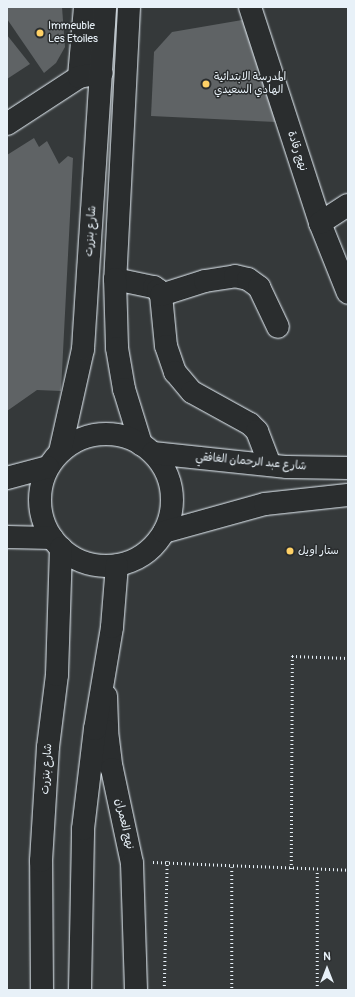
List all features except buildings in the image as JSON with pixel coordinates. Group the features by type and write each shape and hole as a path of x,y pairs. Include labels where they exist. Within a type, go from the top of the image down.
{"main road":[{"path":"79,77 86,7"},
{"name":"شارع بنزرت","path":"54,460 83,349 102,73 105,7"},
{"path":"54,460 39,496 40,511 56,543 77,559 97,565 117,565 136,558 146,551 164,532 170,516 172,499 170,483 164,467 147,448 124,389 117,348 115,279 129,7"},
{"name":"نهج رقادة","path":"250,7 320,222 348,293"},
{"path":"7,124 79,77 102,73"},
{"path":"320,222 348,205"},
{"path":"161,295 205,281 235,276 248,279 258,287 278,327"},
{"path":"115,279 154,287 161,295 166,346 176,372 192,392 250,424 257,431 270,465"},
{"path":"7,478 54,460 78,440 99,434 121,435 147,448"},
{"name":"شارع عبد الرحمان الغافقي","path":"147,448 270,465 348,468"},
{"path":"164,532 265,504 348,495"},
{"path":"7,537 56,543"},
{"name":"شارع بنزرت","path":"42,990 41,860 48,747 57,675 56,543"},
{"path":"80,990 83,829 105,658 112,627 117,565"},
{"name":"نهج العمران","path":"105,658 107,731 132,863 136,990"}],"path":[{"path":"291,869 292,656 348,658"},
{"path":"132,863 167,860 232,866 348,870"},
{"path":"164,990 167,860"},
{"path":"232,866 232,990"},
{"path":"317,870 317,990"}],"place":[{"name":"Immeuble Les Etoiles","path":"40,33"},
{"name":"المدرسة الابتدائية الهادي السعيدي","path":"206,84"},
{"name":"ستار اويل","path":"290,551"}]}
